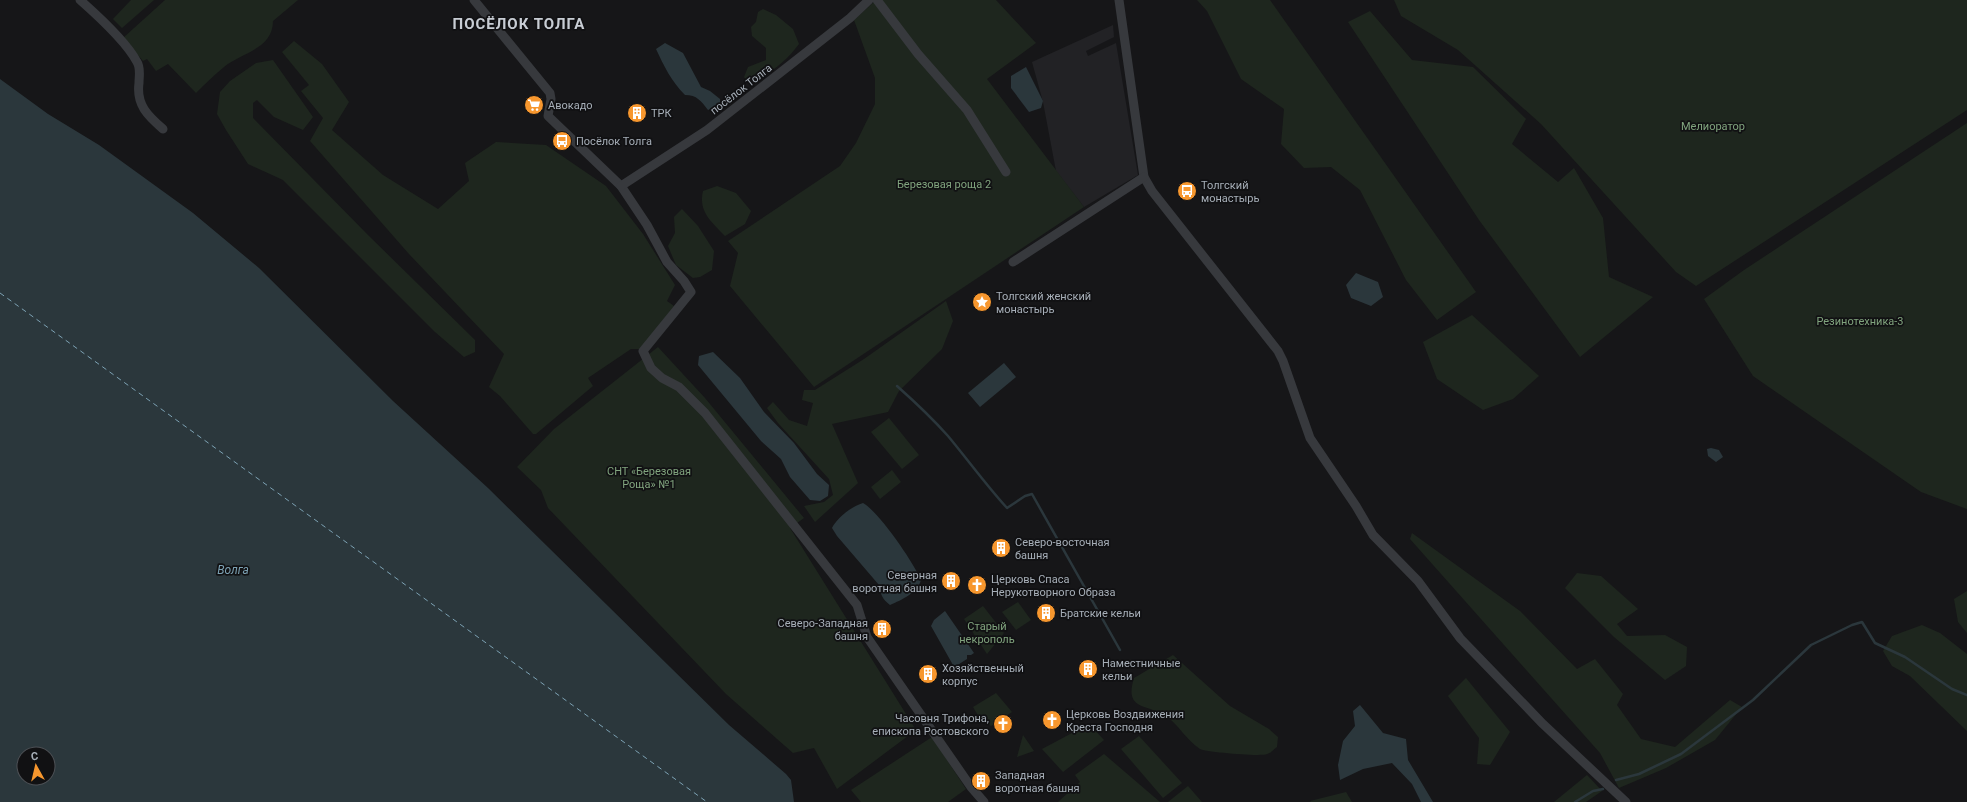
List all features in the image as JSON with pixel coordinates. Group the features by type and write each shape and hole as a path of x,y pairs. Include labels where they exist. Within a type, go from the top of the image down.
{"street":[{"path":"80,0 117,37 137,62 140,74 138,98 148,116 163,129"},
{"path":"474,0 550,93 551,99 548,116 621,186 647,226 667,262 684,281 691,292 643,351 648,363 662,378 679,388 704,413 857,605 867,637 971,787 984,802"},
{"name":"посёлок Толга","path":"621,186 697,138 850,18 869,0"},
{"path":"877,0 918,54 967,110 1006,172"},
{"path":"1119,0 1144,177 1152,191 1278,351 1284,361 1310,438 1356,506 1373,535 1418,581 1460,638 1543,724 1626,802"},
{"path":"1013,262 1144,177"}],"shaded area":[{"path":"1113,25 1114,37 1086,51 1088,56 1116,43 1138,175 1084,207 1056,171 1043,102 1032,62"}],"green space":[{"path":"131,0 154,0 122,28 113,19"},
{"path":"165,0 298,0 273,21 272,30 268,38 262,44 224,67 196,93 168,64 156,71 147,59 143,61 123,38"},
{"name":"Березовая роща 2","path":"876,0 996,0 1036,43 987,79 1084,207 814,387 730,286 738,253 728,241 840,166 856,143 875,104 875,78 854,20"},
{"path":"1197,0 1270,0 1476,292 1437,320 1406,280 1360,190 1331,167 1304,168 1281,144 1284,109 1241,79 1207,11"},
{"name":"Мелиоратор","path":"1394,0 1967,0 1967,110 1696,286 1676,272 1541,124 1458,50 1401,16"},
{"path":"763,9 776,15 793,29 799,44 788,57 776,67 749,84 744,77 748,67 766,60 766,48 752,36 751,27 756,22 758,12"},
{"path":"1370,11 1412,60 1473,67 1526,119 1512,144 1558,182 1574,168 1603,218 1609,277 1653,297 1580,357 1479,220 1348,22"},
{"path":"294,41 322,64 349,102 332,130 383,175 438,209 469,181 465,163 496,142 546,145 606,186 643,234 675,285 667,301 674,306 641,349 631,349 588,378 593,386 536,434 533,434 500,396 489,387 504,354 409,254 310,141 323,118 301,91 309,85 282,52"},
{"path":"273,60 313,117 303,130 274,117 257,100 253,103 253,118 368,235 475,340 475,352 464,357 435,332 283,180 248,164 217,114 220,92 230,81 256,63"},
{"name":"Резинотехника-3","path":"1967,123 1967,509 1921,492 1753,376 1704,299 1744,270"},
{"path":"717,186 736,193 751,211 745,224 725,236 707,216 702,205 703,191"},
{"path":"682,209 698,226 714,251 712,270 700,277 693,278 676,265 668,246 675,233 674,217"},
{"path":"946,301 953,321 942,349 899,391 888,412 832,424 858,483 815,522 804,506 824,502 833,495 829,479 778,423 767,408 773,402 789,420 807,426 813,403 802,400 804,390 815,390 864,359"},
{"path":"1472,315 1539,376 1513,399 1483,410 1437,379 1423,342"},
{"name":"СНТ «Березовая Роща» №1","path":"658,347 705,398 804,518 790,528 916,730 837,789 814,748 793,753 726,694 548,508 541,490 517,467 554,429"},
{"path":"889,418 919,455 902,469 871,432"},
{"path":"892,470 901,482 880,499 871,487"},
{"path":"1412,533 1520,611 1577,669 1595,659 1623,694 1617,705 1641,739 1675,747 1730,700 1742,707 1715,740 1666,768 1619,788 1600,753 1410,539"},
{"path":"1577,573 1601,576 1638,609 1617,624 1627,636 1665,635 1687,647 1686,666 1665,680 1614,637 1565,588"},
{"path":"1967,591 1967,633 1958,622 1954,599"},
{"path":"1018,602 1031,620 1016,630 1002,612"},
{"name":"Старый некрополь","path":"983,606 1004,633 987,654 964,619"},
{"path":"1922,625 1940,633 1967,654 1967,731 1910,676 1892,666 1883,651 1892,636"},
{"path":"1173,655 1230,706 1269,729 1278,737 1277,747 1270,753 1263,755 1234,754 1200,749 1195,746 1165,715 1144,707 1134,701 1132,696 1132,688 1134,678"},
{"path":"1466,678 1510,732 1490,765 1477,764 1479,738 1448,696"},
{"path":"996,693 1012,712 991,726 979,717 973,707"},
{"path":"1089,724 1104,740 1063,772 1042,749"},
{"path":"1023,735 1034,751 1017,757"},
{"path":"1139,736 1182,783 1163,798 1121,749"},
{"path":"932,737 966,789 948,802 861,802 851,790"},
{"path":"1104,754 1160,802 1058,802 1080,782 1075,775"},
{"path":"1587,775 1602,791 1586,802 1554,802"},
{"path":"1188,786 1202,802 1168,802"},
{"path":"1346,792 1352,802 1310,801"}],"water":[{"path":"665,43 683,53 701,87 710,91 720,99 720,106 708,110 698,99 693,96 685,95 680,90 668,73 656,49"},
{"path":"1026,67 1043,101 1041,108 1029,112 1011,88 1011,76"},
{"name":"Волга","path":"0,79 48,114 99,145 193,213 259,268 393,401 488,488 729,725 786,774 791,780 794,802 0,802"},
{"path":"1356,273 1378,282 1383,297 1371,306 1351,298 1346,285"},
{"path":"713,352 740,378 764,412 794,443 817,474 829,485 828,496 820,501 810,500 790,477 781,459 761,441 698,365 699,356"},
{"path":"1004,363 1016,377 980,407 968,393"},
{"path":"1711,448 1719,450 1723,457 1716,462 1708,456 1707,449"},
{"path":"863,503 878,516 887,527 911,562 921,580 913,592 890,605 882,596 879,585 837,536 832,528 837,520 845,513"},
{"path":"945,611 974,653 967,655 967,659 956,666 953,665 931,626 934,620"},
{"path":"1360,705 1383,733 1406,739 1408,760 1433,802 1421,802 1412,784 1392,763 1363,769 1340,780 1338,765 1343,741 1355,726 1353,711"}],"waterway":[{"path":"897,386 948,436 1007,508 1025,496 1032,494 1120,650"},
{"path":"1616,780 1639,774 1681,754 1753,700 1811,645 1852,625 1862,622 1875,643 1905,657 1952,689 1967,695"},
{"path":"1575,802 1593,791 1603,789"}],"ferry route":[{"path":"0,293 707,802"}],"place":[{"name":"Авокадо","path":"534,105"},
{"name":"ТРК","path":"637,113"},
{"name":"Посёлок Толга","path":"562,141"},
{"name":"Толгский монастырь","path":"1187,191"},
{"name":"Толгский женский монастырь","path":"982,302"},
{"name":"Северо-восточная башня","path":"1001,548"},
{"name":"Северная воротная башня","path":"951,581"},
{"name":"Церковь Спаса Нерукотворного Образа","path":"977,585"},
{"name":"Братские кельи","path":"1046,613"},
{"name":"Северо-Западная башня","path":"882,629"},
{"name":"Наместничные кельи","path":"1088,669"},
{"name":"Хозяйственный корпус","path":"928,674"},
{"name":"Церковь Воздвижения Креста Господня","path":"1052,720"},
{"name":"Часовня Трифона, епископа Ростовского","path":"1003,724"},
{"name":"Западная воротная башня","path":"981,781"}],"district":[{"name":"ПОСЁЛОК ТОЛГА","path":"519,24"}]}
